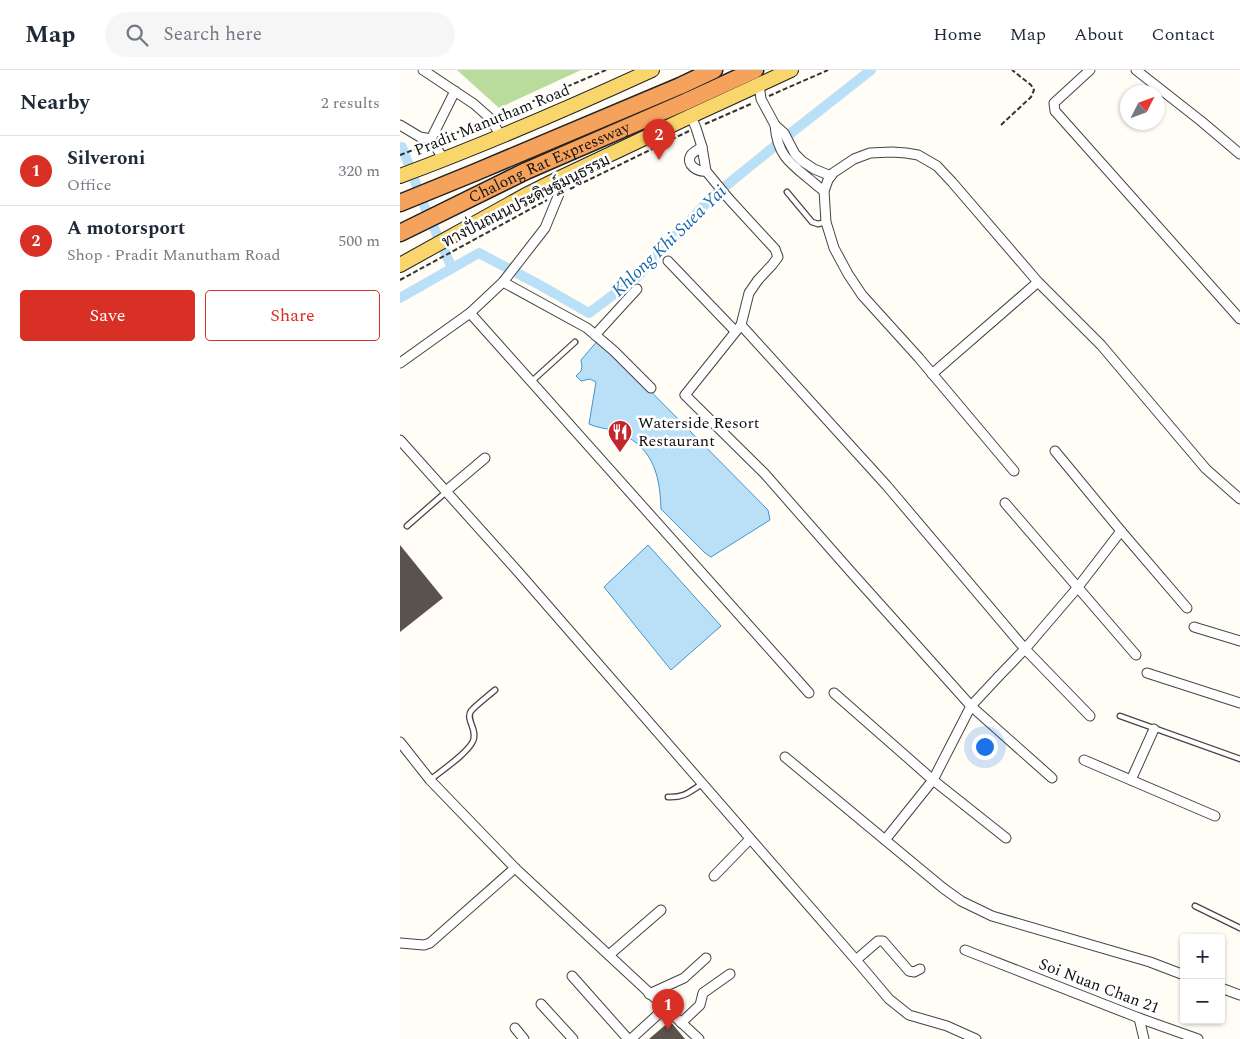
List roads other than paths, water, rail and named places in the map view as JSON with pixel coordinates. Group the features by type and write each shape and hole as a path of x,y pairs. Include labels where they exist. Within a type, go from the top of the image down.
{"highway":[{"name":"Chalong Rat Expressway","path":"400,203 714,70"},
{"name":"Chalong Rat Expressway","path":"400,233 526,171 685,102 757,77"}],"main road":[{"name":"Pradit Manutham Road","path":"409,173 547,118 652,70"},
{"path":"400,265 442,249 524,196 562,177 694,122 757,77 791,70"}],"street":[{"path":"423,70 474,104 491,119 501,137"},
{"path":"1090,70 1054,103 1054,111 1239,315"},
{"path":"1136,70 1240,154"},
{"path":"757,77 761,99 776,125 784,133 795,154 814,169 831,176"},
{"path":"432,140 455,92"},
{"path":"694,122 702,147 706,171 729,199 775,248 778,257 749,293 738,328 685,395 764,473 971,706 1052,778"},
{"path":"400,125 420,137 432,140 444,160"},
{"path":"776,125 776,140 788,161 824,190"},
{"path":"702,147 691,154 690,159 694,168 700,172 706,171"},
{"path":"1014,471 919,358 862,294 848,274 834,248 826,222 824,190 831,176 854,158 870,153 906,153 918,155 937,166 1038,282 1101,345 1206,469 1240,500"},
{"path":"400,362 470,313 503,282 544,228 559,194 562,177"},
{"path":"668,261 738,328 887,486 1025,649 1090,716"},
{"path":"503,282 587,328 614,351 651,388"},
{"path":"932,374 1038,282"},
{"path":"595,335 637,289"},
{"path":"470,313 809,693"},
{"path":"400,440 514,568 888,999 909,1015 947,1026 976,1039"},
{"path":"1055,451 1186,608"},
{"path":"446,491 485,458"},
{"path":"1005,503 1136,655"},
{"path":"884,840 934,780 971,706 1025,649 1078,587 1121,531"},
{"path":"1194,627 1240,641"},
{"path":"1147,673 1240,702"},
{"path":"834,693 934,780 1006,838"},
{"path":"1131,780 1154,729"},
{"path":"400,742 430,780 515,868 699,1039"},
{"path":"784,757 961,901 992,916 1150,962 1180,973"},
{"path":"1084,760 1215,816"},
{"path":"714,876 750,839"},
{"path":"400,943 424,945 430,943 515,868"},
{"path":"608,955 661,910"},
{"path":"856,960 878,941 882,941 909,971 914,972 920,969"},
{"name":"Soi Nuan Chan 21","path":"965,950 1198,1039"},
{"path":"649,994 684,978 706,958"},
{"path":"681,1023 700,1005 703,993 730,974"},
{"path":"572,976 629,1039 665,1008"},
{"path":"1225,989 1240,995"},
{"path":"541,1004 573,1039"},
{"path":"1140,1018 1144,1039"},
{"path":"515,1028 524,1039"}],"lane":[{"path":"788,192 812,222 818,224 826,222"},
{"path":"531,382 575,342"},
{"path":"407,526 446,491"},
{"path":"430,780 469,748 475,732 469,717 471,712 494,690"},
{"path":"1120,716 1240,758"},
{"path":"668,797 678,797 702,784"},
{"path":"1195,906 1240,928"}],"water":[{"path":"599,339 768,510 770,520 711,557 661,509 656,472 646,452 628,437 615,431 589,424 596,382 590,379 581,381 576,376 581,371 581,360"},
{"path":"648,545 721,626 671,670 604,587"}],"waterway":[{"name":"Khlong Khi Suea Yai","path":"400,298 479,253 589,313 637,277 712,197 871,70"},
{"path":"402,147 426,210 452,268"}],"place":[{"name":"A motorsport","path":"659,160"},
{"name":"Waterside Resort Restaurant","path":"620,453"},
{"name":"Silveroni","path":"668,1030"}]}
